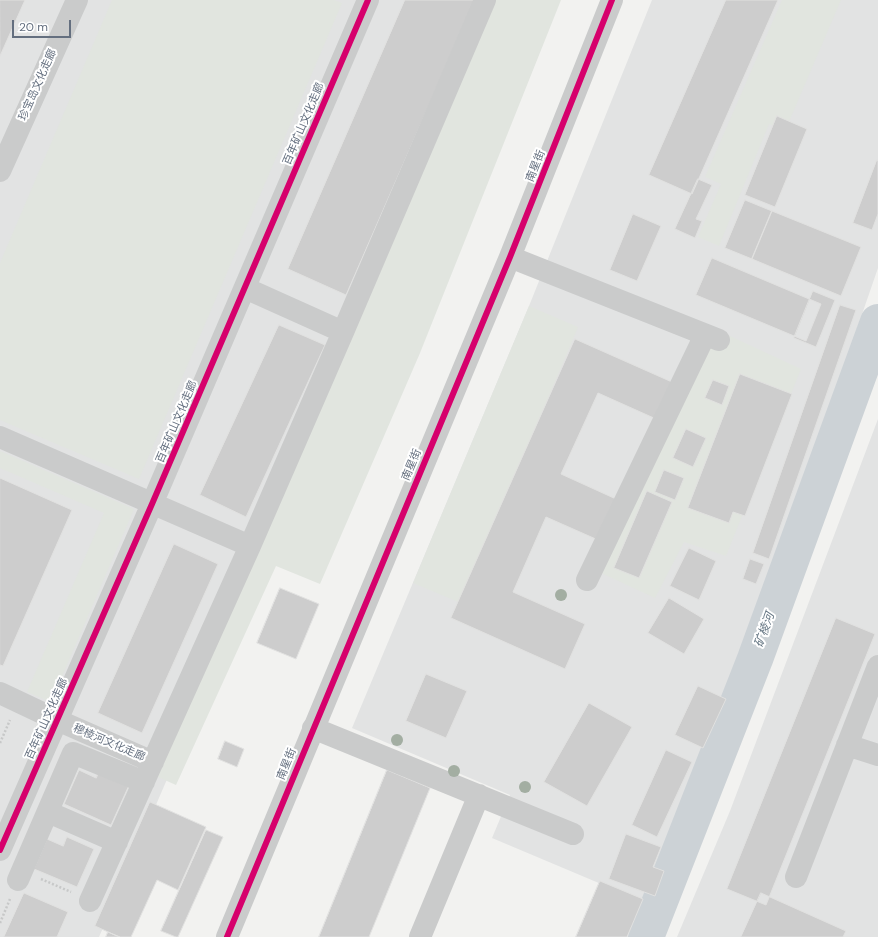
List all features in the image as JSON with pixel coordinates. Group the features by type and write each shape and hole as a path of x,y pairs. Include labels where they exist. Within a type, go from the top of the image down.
{"street":[{"name":"珍宝岛文化走廊","path":"0,171 77,0"},
{"name":"百年矿山文化走廊","path":"0,850 152,504 368,0"},
{"path":"90,901 250,546 485,0"},
{"name":"南星街","path":"227,937 510,257 612,0"},
{"path":"510,257 712,338 587,580"},
{"path":"245,288 343,332"},
{"path":"0,438 250,546"},
{"path":"796,877 878,666"},
{"name":"穆棱河文化走廊","path":"0,693 153,762"},
{"path":"313,728 574,834"},
{"path":"847,746 878,755"},
{"path":"17,883 73,753 144,782"},
{"path":"420,937 479,795"},
{"path":"48,812 117,842"}],"path":[{"path":"0,923 17,883 90,901"}],"shaded area":[{"path":"0,0 503,0 99,937 0,937"},
{"path":"112,0 334,0 342,3 139,479 0,420 0,263"},
{"path":"487,0 561,0 420,353 320,584 276,566 176,785 142,770"},
{"path":"652,0 878,0 878,268 696,794 651,905 492,838 510,795 352,728 529,306"},
{"path":"782,0 841,0 785,131 769,124 719,246 698,237 721,184 705,177"},
{"path":"529,306 578,327 463,604 413,583"},
{"path":"715,329 801,369 726,556 684,542 655,598 599,572"},
{"path":"878,419 878,937 677,937 730,811"},
{"path":"0,451 134,509 51,702 27,692 104,513 0,468"}],"building":[{"path":"0,0 25,0 0,56"},
{"path":"405,0 475,0 346,295 288,269"},
{"path":"726,0 778,0 692,194 649,175"},
{"path":"777,116 807,129 775,207 745,195"},
{"path":"877,160 878,214 872,230 853,223"},
{"path":"698,179 712,185 696,219 702,221 695,238 675,229"},
{"path":"745,200 772,211 752,259 725,248"},
{"path":"772,211 861,247 841,296 752,259"},
{"path":"633,214 661,226 637,281 610,270"},
{"path":"712,258 821,304 806,341 696,295"},
{"path":"813,291 835,300 816,347 794,338"},
{"path":"840,305 856,310 769,559 753,553"},
{"path":"279,325 325,345 246,517 200,495"},
{"path":"575,339 672,382 656,419 598,393 561,474 616,499 598,540 546,517 513,592 585,624 565,669 451,618"},
{"path":"740,374 792,394 745,516 733,512 729,523 688,508"},
{"path":"713,380 729,386 722,405 705,398"},
{"path":"686,429 706,438 693,467 673,458"},
{"path":"664,470 684,478 675,500 655,492"},
{"path":"0,478 72,510 3,666 0,665"},
{"path":"647,491 672,502 639,578 614,568"},
{"path":"174,544 218,564 142,733 98,713"},
{"path":"689,548 716,561 699,600 670,586"},
{"path":"750,559 764,564 756,584 743,579"},
{"path":"280,588 319,604 296,659 257,643"},
{"path":"669,598 704,619 684,654 648,633"},
{"path":"836,618 875,634 766,905 727,889"},
{"path":"426,674 467,691 446,738 406,721"},
{"path":"698,686 726,699 703,748 675,735"},
{"path":"589,703 632,727 587,806 544,782"},
{"path":"225,741 244,749 237,767 218,759"},
{"path":"666,750 692,762 657,837 632,825"},
{"path":"100,769 130,783 111,825 64,804 79,770 96,778"},
{"path":"387,770 430,788 369,937 319,937"},
{"path":"150,802 206,827 178,890 157,880 131,937 119,937 95,926"},
{"path":"206,830 223,837 178,937 176,937 161,931"},
{"path":"626,834 661,847 653,867 664,871 655,896 609,879"},
{"path":"67,837 94,849 77,887 34,869 47,839 63,846"},
{"path":"600,881 643,899 627,937 576,937"},
{"path":"24,893 68,912 57,937 4,937"},
{"path":"761,893 846,931 843,937 741,937"},
{"path":"108,932 120,937 106,937"}],"waterway":[{"name":"矿棱河","path":"646,937 755,659 878,322"}],"cycle path":[{"path":"0,850 152,504 368,0"},
{"path":"227,937 510,257 612,0"}]}
